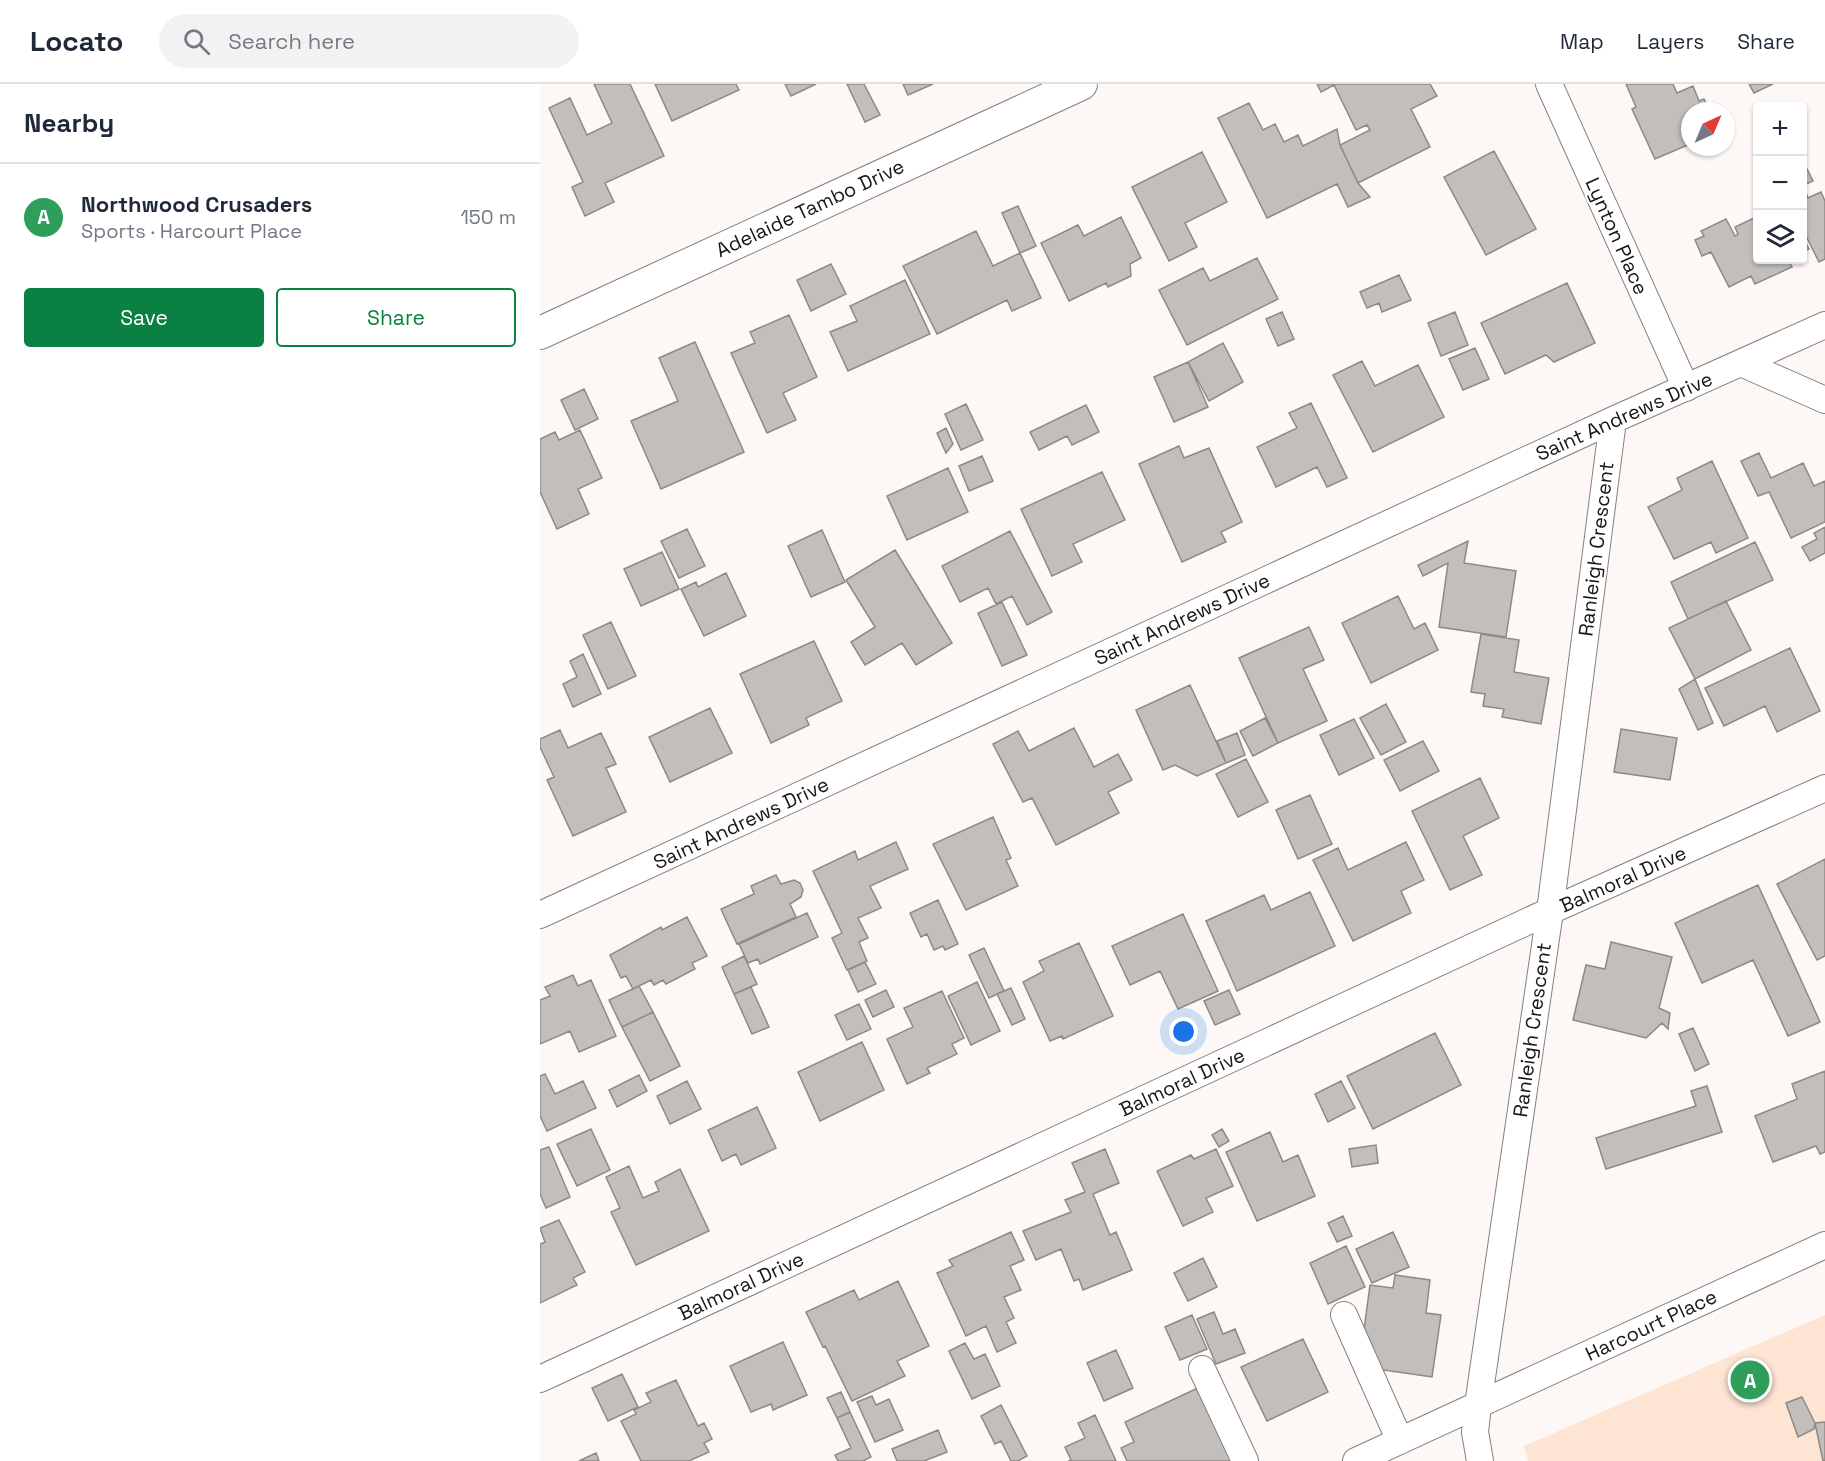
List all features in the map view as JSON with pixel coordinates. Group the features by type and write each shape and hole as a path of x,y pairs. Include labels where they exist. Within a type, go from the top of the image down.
{"street":[{"name":"Adelaide Tambo Drive","path":"540,333 1081,84"},
{"name":"Lynton Place","path":"1548,84 1686,388"},
{"name":"Saint Andrews Drive","path":"540,915 1613,420 1825,325"},
{"path":"1741,363 1825,400"},
{"name":"Ranleigh Crescent","path":"1480,1461 1475,1432 1478,1405 1550,911 1613,420"},
{"name":"Balmoral Drive","path":"540,1379 1550,911 1825,788"},
{"name":"Harcourt Place","path":"1356,1461 1825,1245"},
{"path":"1344,1315 1400,1441"},
{"path":"1202,1369 1245,1461"}],"shaded area":[{"path":"1825,1315 1825,1461 1528,1461 1524,1446"}],"building":[{"path":"594,84 630,84 664,156 605,183 614,202 585,216 572,187 583,182 549,108 570,98 587,135 612,123"},
{"path":"655,84 736,84 739,90 672,121"},
{"path":"785,84 816,84 791,96"},
{"path":"847,84 864,84 880,115 865,122"},
{"path":"903,84 933,84 908,95"},
{"path":"1317,84 1430,84 1437,96 1411,109 1430,147 1358,183 1340,145 1370,130 1367,125 1356,130 1334,85 1321,92"},
{"path":"1626,84 1673,84 1677,93 1693,86 1699,101 1704,99 1706,102 1681,102 1681,148 1655,159 1632,109 1636,107"},
{"path":"1749,84 1773,84 1754,93"},
{"path":"1249,103 1263,130 1275,124 1284,142 1298,135 1303,146 1337,129 1340,145 1358,183 1370,197 1348,207 1337,184 1267,218 1218,118"},
{"path":"1494,151 1536,229 1486,255 1444,177"},
{"path":"1202,152 1227,202 1185,223 1197,247 1169,261 1132,187"},
{"path":"1807,169 1813,181 1807,184"},
{"path":"1821,192 1825,201 1825,259 1819,262 1807,238 1807,196 1808,198"},
{"path":"1018,206 1036,246 1020,253 1002,213"},
{"path":"1121,217 1141,258 1130,264 1131,276 1108,287 1106,283 1069,301 1041,243 1078,225 1084,236"},
{"path":"1753,218 1753,264 1790,264 1792,267 1755,284 1751,276 1729,287 1711,252 1702,256 1695,240 1704,236 1701,231 1726,219 1735,236 1738,234 1735,227"},
{"path":"976,231 993,266 1020,253 1041,298 1012,311 1007,300 937,334 903,266"},
{"path":"1257,258 1278,299 1187,345 1159,290 1203,268 1210,281"},
{"path":"831,264 846,294 811,311 797,280"},
{"path":"1399,275 1411,300 1382,312 1379,303 1367,308 1360,292"},
{"path":"905,280 930,334 848,371 830,332 857,321 850,306"},
{"path":"1567,283 1595,343 1554,362 1546,355 1505,374 1481,323"},
{"path":"1282,312 1294,339 1278,346 1266,319"},
{"path":"1455,312 1468,345 1441,356 1428,323"},
{"path":"789,315 817,377 783,393 796,420 767,433 731,353 755,343 750,332"},
{"path":"695,342 744,452 661,489 631,421 678,401 659,358"},
{"path":"1223,343 1243,382 1209,401 1188,362"},
{"path":"1475,348 1489,379 1463,390 1449,359"},
{"path":"1362,361 1375,386 1418,365 1444,417 1373,452 1333,375"},
{"path":"1188,362 1208,407 1174,422 1154,377"},
{"path":"584,389 598,419 575,430 561,400"},
{"path":"1311,403 1347,478 1327,487 1317,467 1276,487 1257,447 1297,428 1289,413"},
{"path":"966,404 983,440 961,450 945,414"},
{"path":"1086,405 1099,432 1072,445 1067,436 1039,450 1030,432"},
{"path":"946,428 953,444 946,453 937,433"},
{"path":"580,430 602,478 578,489 589,514 557,529 540,492 540,439 555,432 559,440"},
{"path":"1179,446 1184,458 1209,448 1242,522 1221,532 1226,542 1182,562 1139,464"},
{"path":"1759,453 1771,478 1803,463 1814,486 1825,481 1825,522 1791,538 1769,492 1758,496 1741,461"},
{"path":"982,456 993,481 969,491 959,466"},
{"path":"1712,461 1748,538 1716,553 1711,542 1674,559 1648,507 1682,490 1677,478"},
{"path":"948,468 968,512 907,540 887,496"},
{"path":"1102,472 1125,520 1073,544 1082,562 1052,576 1021,509"},
{"path":"1825,527 1825,553 1810,561 1802,547 1817,539 1814,533"},
{"path":"687,529 705,566 679,578 661,541"},
{"path":"822,530 845,582 811,597 788,546"},
{"path":"1010,531 1052,612 1027,625 1012,596 996,604 988,588 960,602 942,566"},
{"path":"1468,541 1464,563 1516,571 1506,637 1439,627 1448,563 1423,576 1418,565"},
{"path":"1755,542 1773,580 1688,619 1671,582"},
{"path":"895,550 952,643 916,665 902,643 865,665 851,642 875,627 846,580"},
{"path":"662,552 679,589 641,606 624,569"},
{"path":"726,573 746,616 704,636 681,589 696,582 698,587"},
{"path":"1398,596 1414,629 1425,623 1438,650 1371,683 1342,623"},
{"path":"1726,601 1751,650 1695,679 1669,628"},
{"path":"1002,602 1027,655 1002,666 978,613"},
{"path":"611,622 636,676 608,689 583,635"},
{"path":"1309,627 1324,660 1303,669 1327,721 1278,743 1239,658"},
{"path":"1481,634 1519,640 1514,672 1549,678 1541,724 1502,717 1504,709 1483,706 1485,694 1471,692"},
{"path":"814,641 842,701 806,718 809,725 771,743 740,674"},
{"path":"1790,648 1820,711 1777,732 1765,706 1724,726 1705,688"},
{"path":"583,654 601,694 573,707 563,684 577,677 570,661"},
{"path":"1695,679 1713,723 1698,730 1679,689"},
{"path":"1190,685 1226,763 1197,776 1175,765 1163,770 1136,710"},
{"path":"1386,704 1406,742 1381,755 1360,718"},
{"path":"710,708 732,753 670,782 649,737"},
{"path":"1265,718 1278,743 1253,756 1240,731"},
{"path":"1354,719 1374,758 1339,775 1320,735"},
{"path":"1074,728 1094,767 1118,754 1132,780 1108,792 1119,813 1056,845 1032,798 1023,802 993,744 1018,731 1029,751"},
{"path":"1621,729 1677,738 1670,780 1614,772"},
{"path":"560,730 568,748 601,733 616,764 606,768 626,812 573,836 547,780 554,777 540,747 540,739"},
{"path":"1237,733 1245,755 1226,763 1217,741"},
{"path":"1423,741 1439,771 1400,791 1384,760"},
{"path":"1246,759 1268,802 1238,817 1216,774"},
{"path":"1480,778 1499,818 1463,836 1482,875 1450,890 1412,811"},
{"path":"1310,795 1332,844 1298,859 1276,810"},
{"path":"993,817 1011,858 1006,860 1018,886 966,910 933,844"},
{"path":"896,842 908,869 870,886 881,908 858,918 868,938 859,942 867,961 847,970 832,938 842,933 813,871 855,851 858,860"},
{"path":"1406,842 1424,880 1401,891 1411,913 1353,941 1313,860 1338,848 1348,870"},
{"path":"1825,859 1825,956 1817,960 1777,884"},
{"path":"776,875 781,884 794,880 800,883 803,890 801,897 790,904 796,917 737,944 721,909 754,894 751,886"},
{"path":"1758,885 1820,1022 1788,1036 1753,960 1702,983 1675,923"},
{"path":"1310,892 1335,946 1237,991 1206,921 1264,895 1271,910"},
{"path":"938,900 958,944 945,950 943,946 934,950 927,934 921,937 910,913"},
{"path":"807,913 818,937 760,964 758,959 748,963 739,944"},
{"path":"1183,914 1218,991 1178,1009 1160,971 1130,985 1112,946"},
{"path":"687,917 707,956 692,963 695,969 666,984 663,980 654,985 651,980 633,989 626,976 621,978 610,955 661,927 662,930"},
{"path":"1611,942 1672,957 1659,1008 1670,1013 1668,1029 1662,1023 1646,1038 1573,1020 1586,965 1605,969"},
{"path":"1079,943 1113,1016 1063,1039 1062,1036 1050,1041 1023,982 1044,971 1039,961"},
{"path":"984,948 1004,991 989,998 969,955"},
{"path":"744,956 757,984 734,994 722,967"},
{"path":"865,962 876,984 858,992 848,970"},
{"path":"573,975 578,986 591,980 616,1036 579,1052 570,1031 540,1044 540,1000 550,996 545,987"},
{"path":"977,982 1000,1031 971,1045 948,996"},
{"path":"639,986 653,1012 622,1027 609,1000"},
{"path":"751,987 769,1027 752,1034 734,994"},
{"path":"1011,988 1025,1019 1012,1025 997,994"},
{"path":"886,990 894,1007 873,1017 865,1000"},
{"path":"1229,990 1240,1014 1215,1025 1204,1001"},
{"path":"942,991 964,1038 952,1044 957,1054 927,1068 930,1073 907,1084 887,1039 913,1027 904,1008"},
{"path":"859,1004 871,1029 847,1040 835,1015"},
{"path":"653,1012 680,1066 650,1081 622,1027"},
{"path":"1693,1028 1709,1064 1695,1071 1679,1034"},
{"path":"1435,1033 1461,1085 1373,1129 1347,1076"},
{"path":"862,1042 884,1090 820,1121 798,1072"},
{"path":"1825,1071 1825,1152 1820,1154 1816,1146 1773,1162 1755,1116 1797,1099 1792,1084"},
{"path":"545,1074 555,1094 583,1081 596,1108 547,1131 540,1116 540,1076"},
{"path":"639,1075 647,1091 617,1107 609,1090"},
{"path":"687,1081 701,1109 670,1124 657,1096"},
{"path":"1341,1081 1355,1108 1328,1122 1315,1094"},
{"path":"1707,1086 1722,1132 1606,1169 1596,1138 1696,1106 1691,1091"},
{"path":"757,1107 776,1148 741,1165 736,1154 722,1161 708,1130"},
{"path":"591,1129 610,1170 577,1186 557,1144"},
{"path":"1222,1129 1229,1141 1219,1147 1212,1135"},
{"path":"1270,1132 1283,1162 1298,1155 1315,1196 1257,1221 1226,1152"},
{"path":"1376,1145 1378,1163 1352,1167 1349,1149"},
{"path":"549,1147 570,1197 546,1208 540,1194 540,1150"},
{"path":"1105,1149 1119,1183 1093,1194 1110,1235 1116,1232 1132,1270 1083,1290 1079,1279 1074,1281 1061,1249 1036,1260 1023,1231 1071,1212 1065,1200 1085,1192 1072,1163"},
{"path":"1216,1149 1233,1186 1206,1198 1213,1212 1183,1226 1157,1171 1191,1155 1194,1159"},
{"path":"629,1166 643,1198 659,1191 655,1182 680,1169 709,1231 636,1265 611,1212 620,1208 606,1177"},
{"path":"1343,1216 1352,1236 1337,1242 1328,1223"},
{"path":"559,1220 585,1272 573,1278 577,1285 540,1303 540,1244 545,1242 540,1228"},
{"path":"1011,1232 1024,1260 1010,1266 1021,1290 1004,1297 1014,1318 1006,1322 1016,1343 997,1352 986,1326 966,1336 937,1273 953,1266 949,1260"},
{"path":"1393,1232 1409,1267 1372,1283 1356,1249"},
{"path":"1346,1246 1365,1287 1328,1304 1310,1263"},
{"path":"1203,1258 1217,1287 1188,1301 1174,1273"},
{"path":"1395,1275 1430,1280 1426,1313 1441,1315 1432,1377 1370,1368 1361,1352 1370,1285 1393,1288"},
{"path":"898,1281 929,1346 897,1361 905,1376 852,1401 806,1312 854,1290 859,1300"},
{"path":"1214,1312 1223,1334 1235,1329 1245,1353 1216,1364 1197,1319"},
{"path":"1192,1315 1207,1349 1180,1360 1165,1327"},
{"path":"1303,1339 1328,1392 1267,1421 1241,1367"},
{"path":"783,1342 807,1395 773,1410 771,1404 751,1412 730,1366"},
{"path":"965,1343 974,1359 985,1354 1000,1386 972,1399 949,1351"},
{"path":"1116,1350 1133,1388 1104,1401 1087,1363"},
{"path":"622,1374 638,1407 608,1421 592,1388"},
{"path":"676,1380 698,1426 704,1423 712,1439 704,1443 709,1452 689,1461 641,1461 621,1421 636,1414 634,1410 651,1402 646,1393"},
{"path":"1202,1386 1236,1461 1127,1461 1121,1448 1134,1442 1125,1422"},
{"path":"841,1392 850,1412 837,1418 827,1398"},
{"path":"872,1396 876,1405 889,1399 903,1430 875,1442 857,1402"},
{"path":"1802,1397 1815,1423 1814,1429 1798,1437 1786,1403"},
{"path":"1001,1405 1027,1456 1018,1461 1011,1461 1001,1441 995,1444 981,1416"},
{"path":"850,1412 871,1457 863,1461 838,1461 835,1455 851,1448 837,1418"},
{"path":"1095,1415 1116,1461 1068,1461 1071,1460 1065,1447 1085,1438 1078,1423"},
{"path":"1825,1422 1825,1461 1823,1461 1815,1423"},
{"path":"938,1430 947,1452 924,1461 897,1461 892,1449"},
{"path":"596,1453 599,1461 579,1461"}],"place":[{"name":"Northwood Crusaders","path":"1750,1380"}]}
